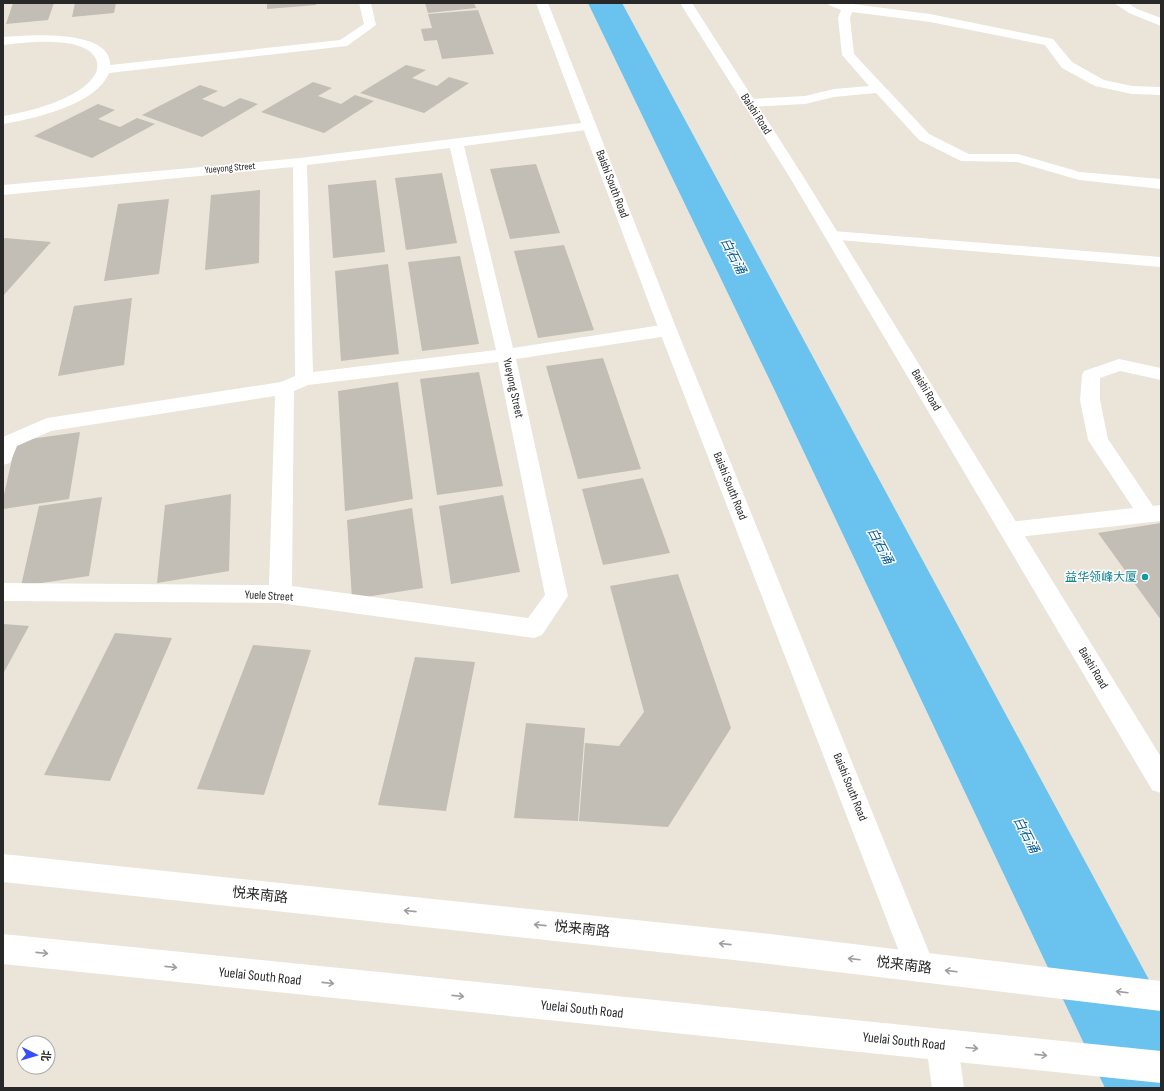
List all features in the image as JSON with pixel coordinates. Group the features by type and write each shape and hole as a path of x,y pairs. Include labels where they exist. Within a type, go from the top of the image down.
{"street":[{"path":"103,70 343,43 370,25 365,3"},
{"name":"Baishi South Road","path":"542,3 668,330 920,967"},
{"name":"Baishi Road","path":"686,3 833,236 1161,781"},
{"path":"833,3 848,8 930,18 1049,42 1067,65 1100,83 1132,90 1161,91"},
{"path":"1120,3 1133,11 1161,22"},
{"path":"848,8 844,18 848,55 924,137 966,158 1018,158 1079,176 1161,184"},
{"path":"3,41 29,38 59,38 83,43 98,52 104,62 102,75 88,89 67,102 38,112 3,120"},
{"path":"749,102 805,100 834,93 878,89"},
{"name":"Yueyong Street","path":"3,190 300,162 590,126"},
{"name":"Yueyong Street","path":"456,143 506,355 557,596 534,628"},
{"path":"300,162 304,379"},
{"path":"833,236 1161,262"},
{"path":"3,458 9,442 47,425 285,388 304,379 506,355 668,330"},
{"path":"1153,512 1098,440 1090,400 1091,375 1119,365 1161,374"},
{"path":"280,594 285,388"},
{"path":"1010,530 1153,512"},
{"name":"Yuele Street","path":"3,592 280,594 534,628"},
{"name":"悦来南路","path":"3,868 770,949 1161,996"},
{"name":"Yuelai South Road","path":"3,950 1161,1067"},
{"path":"942,1045 948,1088"}],"building":[{"path":"13,3 54,3 48,20 6,24"},
{"path":"75,3 116,3 114,13 72,17"},
{"path":"267,3 316,3 316,5 267,9"},
{"path":"425,3 474,3 476,8 428,13"},
{"path":"478,10 494,54 442,59 437,40 424,41 421,29 432,28 428,14"},
{"path":"406,65 426,70 412,78 437,86 449,77 469,83 424,113 360,93"},
{"path":"313,82 332,88 318,96 341,104 355,95 374,101 324,133 261,112"},
{"path":"200,85 218,91 202,99 224,107 240,98 258,104 202,137 142,115"},
{"path":"98,104 115,110 98,119 120,127 137,118 155,124 92,158 34,136"},
{"path":"536,164 560,233 510,239 490,169"},
{"path":"442,173 457,243 406,250 395,178"},
{"path":"376,180 385,252 333,258 328,185"},
{"path":"260,190 259,263 205,270 211,195"},
{"path":"169,199 159,274 104,281 118,204"},
{"path":"5,238 51,242 3,296 3,240"},
{"path":"564,245 594,330 538,338 514,251"},
{"path":"460,256 479,344 422,351 408,262"},
{"path":"388,264 399,354 341,361 335,271"},
{"path":"132,298 124,365 58,376 74,306"},
{"path":"603,358 641,469 578,479 546,366"},
{"path":"479,372 503,486 437,495 420,379"},
{"path":"398,382 413,499 345,511 338,391"},
{"path":"80,432 69,499 3,509 3,499 16,441"},
{"path":"643,478 670,553 603,565 582,489"},
{"path":"231,494 229,571 157,583 165,505"},
{"path":"503,495 520,572 451,584 439,506"},
{"path":"102,497 89,576 21,586 39,506"},
{"path":"412,508 423,588 352,599 347,520"},
{"name":"益华领峰大厦","path":"1161,523 1161,620 1098,533"},
{"path":"678,574 731,728 668,827 579,821 585,743 619,746 644,712 610,586"},
{"path":"3,624 29,626 3,674"},
{"path":"115,633 172,638 110,781 44,775"},
{"path":"253,645 311,650 264,795 197,789"},
{"path":"415,657 475,662 446,811 378,805"},
{"path":"526,723 585,728 578,821 514,818"}],"waterway":[{"name":"白石涌","path":"605,3 1155,1088"}],"place":[{"name":"益华领峰大厦","path":"1145,577"}]}
